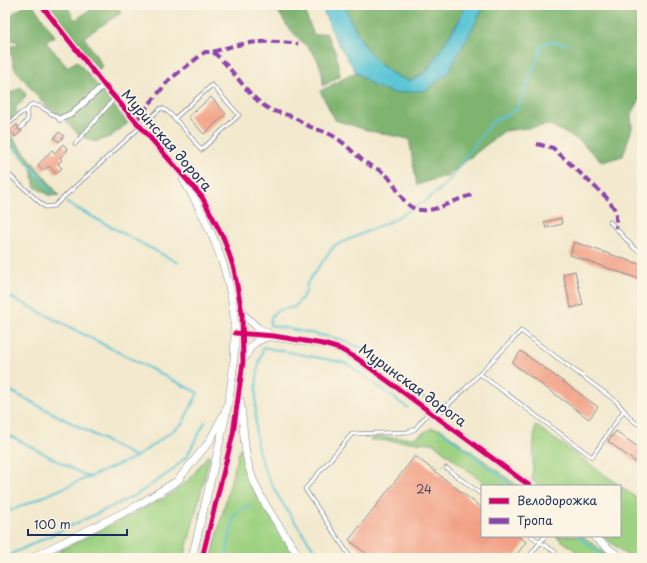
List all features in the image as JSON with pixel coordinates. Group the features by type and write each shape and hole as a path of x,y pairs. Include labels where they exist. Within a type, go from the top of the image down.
{"street":[{"name":"Муринская дорога","path":"40,5 139,127 202,197 219,228 234,269 244,333"},
{"path":"60,119 71,114 104,85"},
{"name":"Муринская дорога","path":"178,172 198,206 222,263 232,301 234,333 274,336 340,349 358,359 529,485"},
{"path":"242,313 258,328 274,336"},
{"path":"192,558 228,407 233,372 234,333"},
{"path":"202,558 233,434 243,362 244,333"},
{"path":"243,362 250,348 255,342 274,336"},
{"path":"239,395 244,444 249,467 257,489 300,558"},
{"path":"31,558 135,507 157,495 177,481 209,442 228,407"},
{"path":"594,537 621,558"}],"lane":[{"path":"5,171 45,207 54,206 161,108 174,118 201,150 239,115 212,85 174,118"},
{"path":"75,144 115,98"},
{"path":"10,123 21,113 26,111 32,104 41,107 60,119"},
{"path":"21,128 28,119 26,111"},
{"path":"610,222 635,249 642,252"},
{"path":"436,416 480,374 521,331 616,401 642,427"},
{"path":"480,374 592,457 624,410"},
{"path":"351,558 305,489 352,434 408,432 415,428 430,411"},
{"path":"446,468 481,494"},
{"path":"533,537 555,552"},
{"path":"533,558 529,557 544,537"}],"path":[{"path":"433,467 437,470"}],"green space":[{"path":"26,5 33,5 55,36 46,42 67,67 77,61 128,123 110,137 93,142 77,133 64,119 44,104 15,69 9,47 18,44 17,41 7,40 5,32 6,18"},
{"path":"47,5 66,5 75,20 98,5 116,5 121,13 84,37 102,65 100,69 97,68"},
{"path":"274,5 312,5 306,15 314,35 326,33 336,53 340,76 323,86 320,65 316,58 286,24"},
{"path":"344,5 465,5 459,21 426,72 411,81 398,77 377,62 361,41"},
{"path":"485,5 642,5 642,95 631,116 632,128 623,156 602,162 580,141 550,125 504,131 448,175 417,185 409,139 370,131 335,120 320,91 356,72 374,86 426,90 475,23"},
{"path":"21,87 26,95 21,103 16,106 16,114 5,127 5,92 10,93"},
{"path":"5,128 59,195 50,196 35,187 30,163 5,142"},
{"path":"535,425 619,485 538,485 532,480"},
{"path":"432,428 441,429 517,485 487,485 433,443 370,440 372,437 414,438"},
{"path":"241,447 252,486 297,558 211,558"},
{"path":"208,455 210,456 184,558 45,558 168,496 190,479"},
{"path":"621,487 642,502 642,558 630,558 604,537 621,537"},
{"path":"557,537 584,537 611,558 585,558"}],"water":[{"path":"321,5 344,5 361,41 377,62 398,77 411,81 426,72 459,21 465,5 485,5 448,73 426,90 394,93 374,86 356,72 335,38"}],"building":[{"path":"211,97 226,114 204,134 188,117"},
{"path":"17,124 18,129 22,131 15,137 10,131"},
{"path":"59,132 64,136 59,142 54,138"},
{"path":"63,144 68,149 60,158 62,160 58,164 62,168 56,174 49,166 43,171 38,165 52,150 55,153"},
{"path":"561,218 562,224 546,228 544,222"},
{"path":"574,242 642,265 642,280 570,255"},
{"path":"575,271 583,305 571,308 563,274"},
{"path":"521,351 598,407 589,419 512,363"},
{"path":"616,431 642,450 642,467 608,441"},
{"path":"415,456 481,507 481,537 519,537 526,542 514,558 372,558 349,540"}],"waterway":[{"path":"429,402 366,350 340,339 270,325 272,315 277,311 295,307 306,292 307,283 334,246 391,221 428,199 446,184 491,123 517,109 542,45 550,41 568,45"},
{"path":"5,135 52,193"},
{"path":"67,203 178,263"},
{"path":"5,294 198,393 182,424 136,457 5,513"},
{"path":"262,347 346,363 408,408"},
{"path":"264,347 257,377 257,446 264,467 277,495 320,558"},
{"path":"5,388 136,457"},
{"path":"5,557 136,495 170,472 187,456 205,422"},
{"path":"441,430 512,485"},
{"path":"5,433 90,478"},
{"path":"226,558 234,515 241,509 251,505"},
{"path":"579,537 606,558"}],"marked path":[{"path":"213,52 255,42 287,42 298,44"},
{"path":"135,122 169,80 205,52 213,52 250,93 263,105 273,111 293,117 339,140 365,162 384,173 392,182 402,198 411,207 416,209 431,210 467,196 474,195"},
{"path":"537,144 553,148 606,197 614,208 616,215 616,228"}],"cycle path":[{"path":"41,5 104,85 202,197 224,239 234,269 242,313 243,362 233,434 202,558"},
{"path":"235,333 274,336 323,344 340,349 358,359 529,485"}]}
